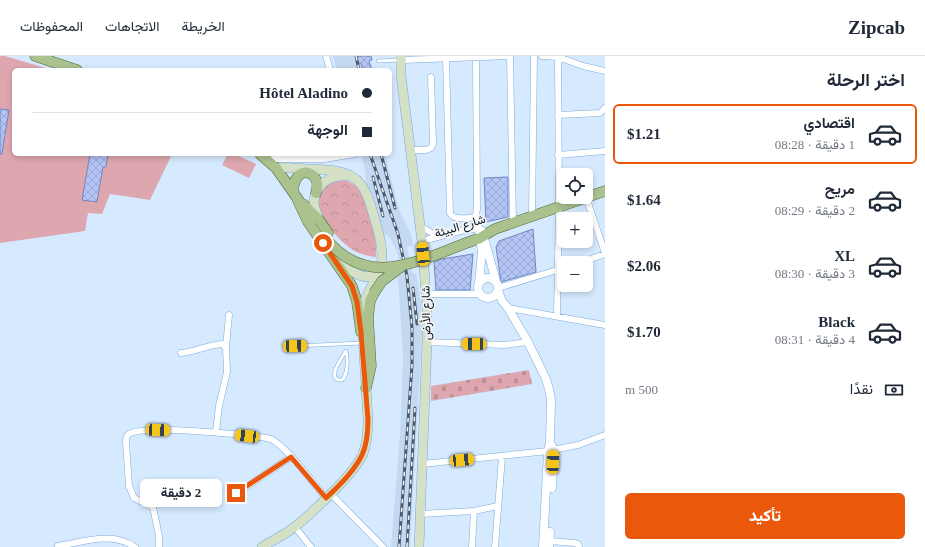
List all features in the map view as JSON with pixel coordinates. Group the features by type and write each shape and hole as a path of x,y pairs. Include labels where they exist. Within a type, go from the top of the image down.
{"main road":[{"path":"41,57 71,68"},
{"name":"شارع الأرض","path":"402,58 401,76 422,241 426,294 427,342 419,547"},
{"name":"شارع البيئة","path":"264,157 276,168 335,249 356,264 375,268 395,267 408,264 468,239 480,232 494,229 568,204"},
{"path":"276,168 285,167 308,171 339,171 348,174 356,180 366,193 379,236 382,255 378,272 363,307 361,332"},
{"path":"308,171 318,181 314,206 319,220"},
{"path":"296,196 296,178 308,171"},
{"path":"316,193 323,182 335,176 348,176 356,180"},
{"name":"شارع البيئة","path":"593,195 605,191"},
{"name":"شارع البيئة","path":"296,196 319,220 325,237 358,258 375,263 384,263 468,239"},
{"path":"325,237 344,265 360,276 369,278 373,277 378,272"},
{"path":"262,547 295,527 328,496 363,454 368,432 366,388 357,302 352,286 325,237"},
{"path":"366,388 371,366 368,317 370,301 382,281 394,271 408,264"}],"street":[{"path":"326,56 329,68"},
{"path":"402,58 509,56 513,222"},
{"path":"532,216 534,56"},
{"path":"542,56 558,56 572,59 588,68 605,71"},
{"path":"558,56 558,155 561,256"},
{"path":"476,57 477,209 482,252 478,291 480,294"},
{"path":"446,58 450,213 451,216 455,218 475,217"},
{"path":"411,150 428,149 431,148 433,144 431,77"},
{"path":"558,115 600,113 605,108"},
{"path":"558,155 605,151"},
{"path":"264,157 272,159 312,159 344,156"},
{"path":"308,171 312,159"},
{"path":"588,204 605,253 593,258"},
{"path":"477,209 475,217 502,301 508,308 528,342 546,379 550,395 551,448 549,544 575,543 578,544 579,547"},
{"path":"420,226 438,236"},
{"path":"422,241 464,230 480,232"},
{"path":"497,287 557,270"},
{"path":"479,283 485,278 489,278 497,287"},
{"path":"490,298 495,296 497,287"},
{"path":"557,316 559,292"},
{"path":"426,294 480,294 485,297 502,301"},
{"path":"508,308 605,325"},
{"path":"216,432 219,406 227,372 226,347 229,315"},
{"path":"427,342 504,345 528,342"},
{"path":"181,353 193,352 222,344 226,347"},
{"path":"159,547 159,536 153,507 134,498 128,486 126,442 128,436 132,432 145,430 216,432 271,439 276,442 328,496 383,547"},
{"path":"422,464 502,457 551,448 578,445 605,435"},
{"path":"543,547 551,448"},
{"path":"236,493 291,457"},
{"path":"495,547 502,457"},
{"path":"420,514 474,511 498,506"},
{"path":"472,547 474,511"},
{"path":"295,527 310,547"},
{"path":"58,546 105,538 122,540 134,547"}],"lane":[{"path":"378,61 402,58"},
{"path":"295,346 362,343"},
{"path":"346,344 347,358 345,376 342,380 337,379 335,378 334,373 346,351"}],"shaded area":[{"path":"333,56 371,56 372,60 369,61 371,68 336,68"},
{"path":"362,156 386,156 399,210 411,234 413,246 407,247 413,274 416,273 421,304 422,335 410,547 391,547 400,435 403,357 398,276 402,274 397,251 388,235 382,234 368,190"}],"green space":[{"path":"0,56 5,56 45,68 12,68 12,156 171,156 150,200 110,194 102,214 88,213 85,231 0,243"},
{"path":"227,156 238,156 256,164 249,178 222,165"},
{"path":"346,180 361,192 365,199 374,232 376,257 359,253 346,245 328,226 319,211 319,198 324,187 333,181"},
{"path":"529,370 532,384 431,401 431,386"}],"building":[{"path":"357,56 371,56 372,60 369,61 371,68 362,68 361,63 358,63"},
{"path":"0,109 9,110 2,154 0,154"},
{"path":"90,156 108,156 106,167 103,167 97,202 82,200"},
{"path":"508,177 508,217 486,222 484,178"},
{"path":"533,229 536,272 501,282 496,247 499,241"},
{"path":"473,254 470,290 436,290 434,262 442,259"}],"railway":[{"path":"356,56 359,68"},
{"path":"371,156 398,234 407,276 412,328 412,365 399,547"},
{"path":"382,156 395,208"},
{"path":"373,177 383,216"},
{"path":"413,288 417,324"},
{"path":"407,547 415,408"}],"route":[{"path":"236,493 291,457 326,498 344,480 363,454 368,432 368,420 357,302 352,286 323,243"}]}
